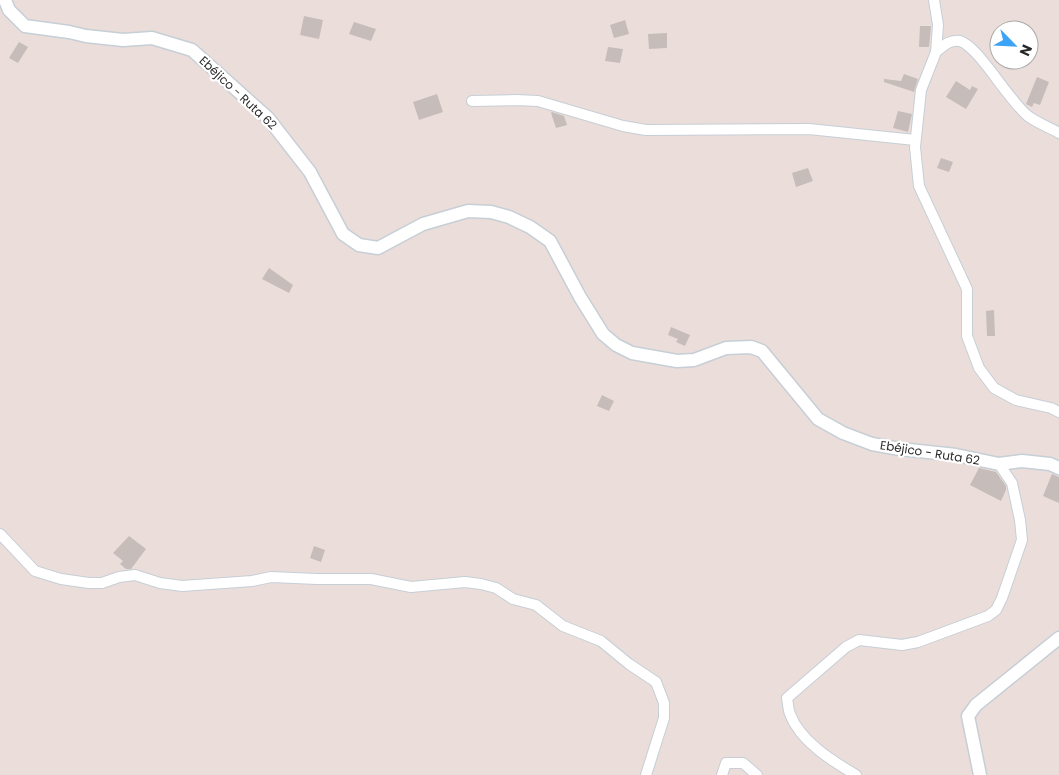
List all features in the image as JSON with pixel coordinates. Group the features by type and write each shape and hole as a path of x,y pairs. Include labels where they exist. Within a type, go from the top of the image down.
{"street":[{"name":"Ebéjico - Ruta 62","path":"5,0 9,10 25,26 123,40 152,38 192,50 268,118 310,172 343,234 359,244 378,248 423,224 468,211 490,212 510,217 530,227 550,241 580,297 603,334 616,345 632,353 677,361 694,360 726,348 756,349 762,351 818,419 843,433 872,444 900,449 956,455 998,464 1022,461 1050,464 1059,468"},
{"path":"934,0 938,25 936,52 922,90 914,147 919,186 967,290 967,336 979,368 994,388 1016,400 1051,408 1059,412"},
{"path":"936,52 948,42 959,41 973,49 1004,90 1028,116 1059,133"},
{"path":"472,101 538,101 623,126 646,130 809,129 916,140"},
{"path":"856,775 828,759 800,731 790,714 787,698 846,647 859,640 902,645 918,642 988,616 996,610 1022,540 1012,483 998,464"},
{"path":"0,534 35,570 61,579 89,583 102,583 119,577 135,575 182,586 252,581 271,577 371,579 410,587 465,582 496,588 513,599 536,605 563,626 601,641 629,664 656,682 664,703 664,718 646,775"},
{"path":"980,775 968,716 976,705 1059,638"},
{"path":"722,775 726,764 743,764 757,775"}],"building":[{"path":"304,16 323,20 319,39 300,35"},
{"path":"625,20 629,34 614,38 610,25"},
{"path":"354,22 376,29 371,41 349,34"},
{"path":"920,26 931,26 929,47 919,47"},
{"path":"667,33 667,48 649,49 648,34"},
{"path":"19,42 28,47 18,63 9,58"},
{"path":"608,47 623,49 620,63 605,61"},
{"path":"904,74 918,79 914,92 884,82 884,79 901,81"},
{"path":"1037,77 1049,82 1040,105 1034,103 1032,107 1026,104"},
{"path":"956,81 970,90 972,86 978,89 966,109 946,97"},
{"path":"437,94 443,112 419,120 413,102"},
{"path":"898,111 912,114 908,132 893,128"},
{"path":"552,112 564,116 567,125 556,128"},
{"path":"941,158 953,162 949,172 937,168"},
{"path":"808,168 813,181 796,187 792,173"},
{"path":"269,268 293,285 289,293 262,279"},
{"path":"994,310 995,336 987,336 986,311"},
{"path":"671,327 690,335 685,346 676,342 678,339 668,335"},
{"path":"602,395 614,401 609,411 597,406"},
{"path":"979,468 996,472 1006,486 1001,501 970,485"},
{"path":"1052,474 1059,477 1059,503 1043,496"},
{"path":"129,536 146,549 131,569 126,569 120,564 123,561 113,553"},
{"path":"314,546 325,550 321,562 310,558"}]}
